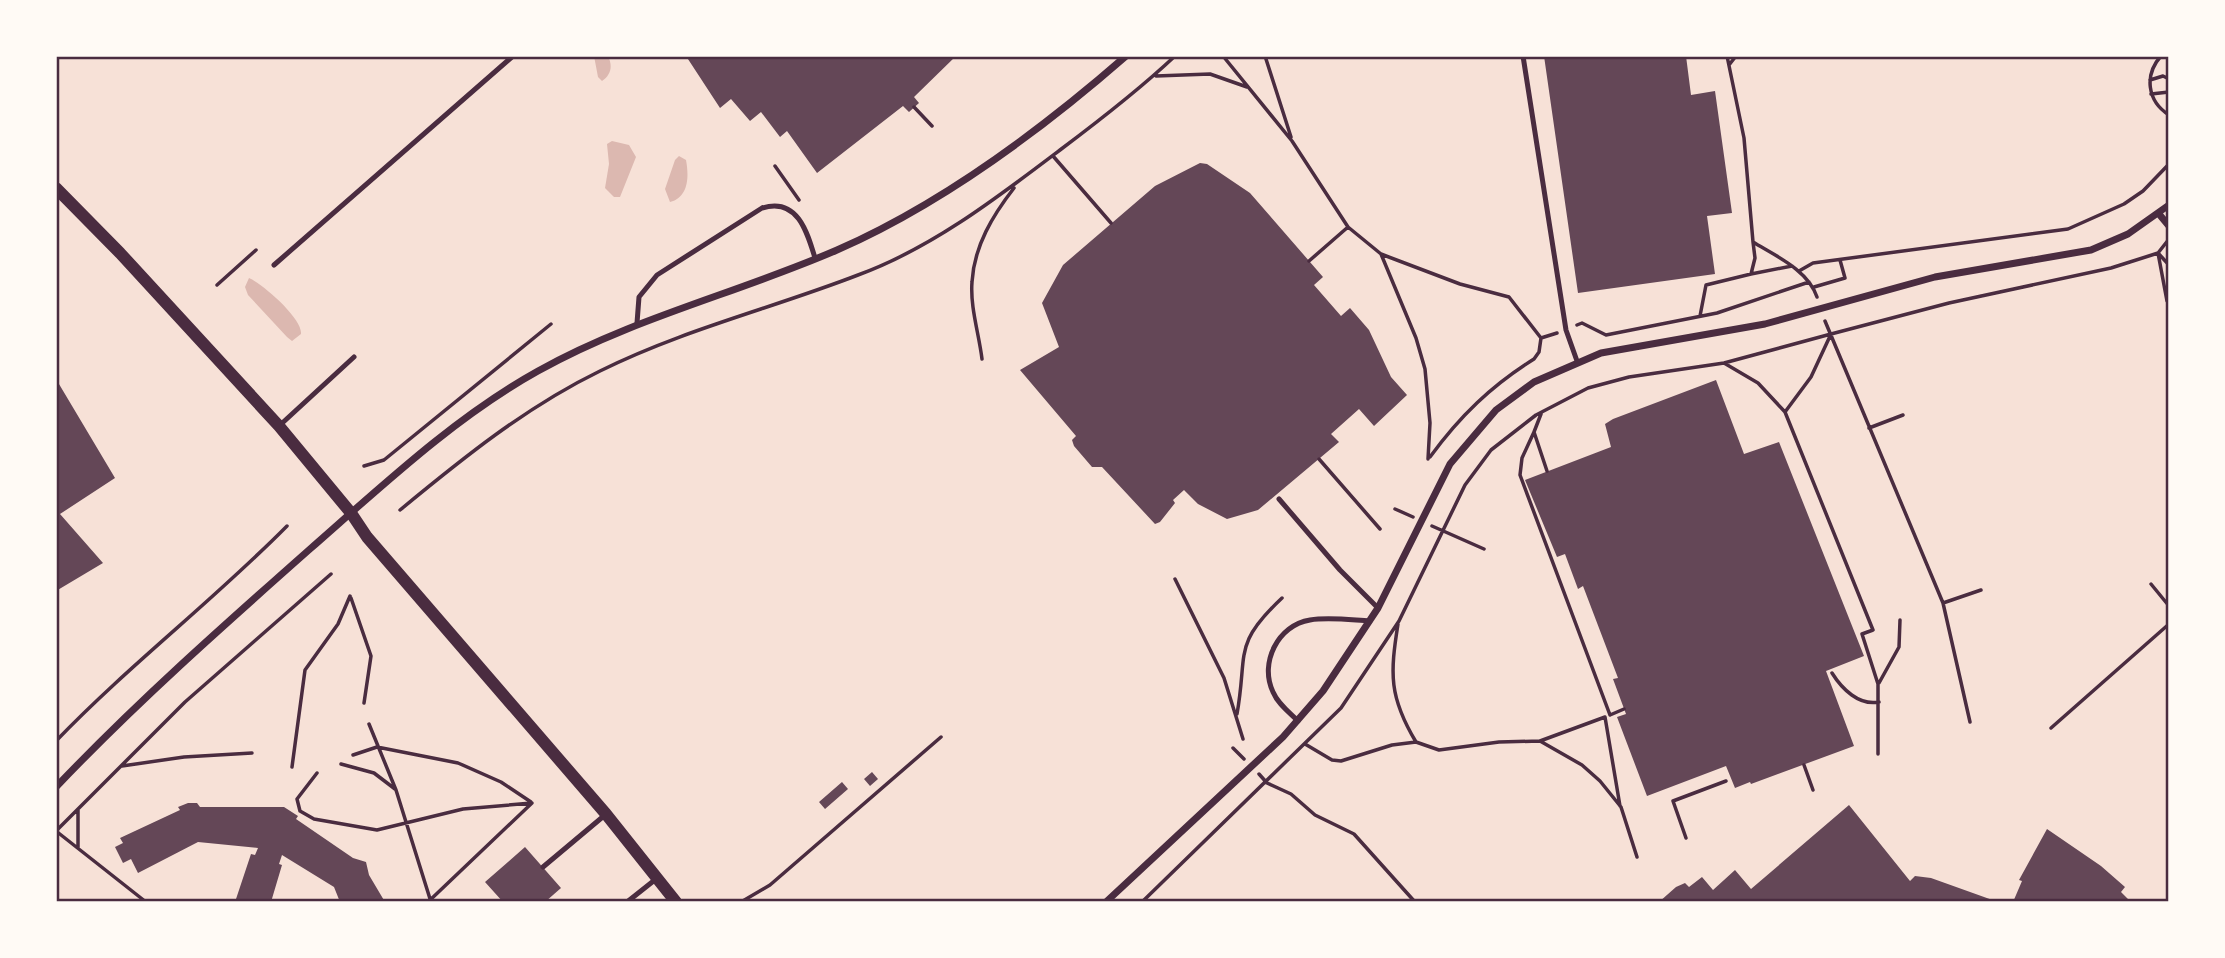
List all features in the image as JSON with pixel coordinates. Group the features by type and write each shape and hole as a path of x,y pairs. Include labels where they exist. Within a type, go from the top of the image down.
{"street":[{"path":"56,787 177,666 351,513 444,437 534,373 637,323 815,258 908,213 996,157 1126,56"},
{"path":"56,188 120,253 279,426 351,513 367,537 606,814 676,902"},
{"path":"1106,902 1298,721 1346,660 1378,608 1450,464 1479,427 1524,389 1577,361 1625,347 1765,324 1936,277 2091,250 2128,234 2169,205"},
{"path":"2159,214 2169,226"}],"lane":[{"path":"274,265 513,56"},
{"path":"1523,56 1566,330 1577,361"},
{"path":"637,323 639,297 657,275 762,208 778,205 795,213 808,237 815,258"},
{"path":"279,426 354,357"},
{"path":"1279,499 1340,570 1378,608"},
{"path":"1298,721 1280,704 1269,682 1273,647 1280,637 1308,620 1370,621"},
{"path":"543,867 606,814"},
{"path":"627,902 656,879"}],"path":[{"path":"400,510 475,448 538,405 600,371 671,341 859,275 946,230 1053,156 1154,76 1175,56"},
{"path":"1223,56 1292,141 1348,227 1381,254 1460,284 1509,297 1541,338"},
{"path":"1265,56 1292,141"},
{"path":"1727,56 1744,138 1755,258 1751,274"},
{"path":"1728,66 1736,56"},
{"path":"2161,56 2152,69 2151,94 2159,107 2169,115"},
{"path":"1154,76 1210,74 1248,88"},
{"path":"2150,80 2162,76 2169,79"},
{"path":"2151,94 2169,92"},
{"path":"914,107 932,127"},
{"path":"1053,156 1111,223"},
{"path":"1798,271 1813,263 2068,229 2124,204 2143,191 2169,163"},
{"path":"775,166 799,200"},
{"path":"982,359 971,283 976,256 993,215 1018,182"},
{"path":"1309,261 1348,227"},
{"path":"1142,902 1340,708 1399,621 1465,485 1492,450 1541,412 1588,388 1629,377 1724,363 1949,303 2111,268 2158,253 2169,239"},
{"path":"1753,242 1792,266 1814,287 1820,308 1943,603 1970,722"},
{"path":"217,285 256,250"},
{"path":"2158,253 2169,265"},
{"path":"2158,253 2167,301"},
{"path":"1381,254 1416,338 1425,369 1430,423 1428,459"},
{"path":"1814,287 1845,278 1840,260"},
{"path":"1700,316 1706,285 1792,266"},
{"path":"364,466 384,460 551,324"},
{"path":"1785,412 1811,377 1831,334"},
{"path":"1724,363 1758,383 1785,412 1873,630 1863,634 1878,684 1878,754"},
{"path":"1541,412 1522,458 1520,475 1610,715"},
{"path":"1869,428 1903,415"},
{"path":"1534,432 1547,471"},
{"path":"1319,459 1380,529"},
{"path":"1395,509 1484,549"},
{"path":"56,741 99,696 247,567 287,526"},
{"path":"146,902 56,831 185,702 331,574"},
{"path":"1175,579 1224,678 1243,739"},
{"path":"2151,584 2169,606"},
{"path":"1943,603 1981,590"},
{"path":"292,767 305,670 338,624 350,596 371,656 364,703"},
{"path":"1237,715 1245,643 1260,619 1282,598"},
{"path":"1878,684 1899,647 1900,620"},
{"path":"1399,621 1391,687 1402,719 1416,742"},
{"path":"2051,728 2169,624"},
{"path":"1832,673 1838,682 1862,702 1879,702"},
{"path":"1305,744 1332,760 1341,761 1392,745 1416,742 1439,750 1511,741 1540,741 1624,709"},
{"path":"1605,717 1621,807 1637,858"},
{"path":"369,724 396,790 429,901 533,803"},
{"path":"741,902 770,885 941,737"},
{"path":"1540,741 1582,765 1601,781 1621,807"},
{"path":"353,755 377,747 458,764 501,782 533,803"},
{"path":"1233,748 1267,782 1291,794 1315,815 1354,834 1416,902"},
{"path":"121,766 184,757 252,753"},
{"path":"341,764 374,773 396,790"},
{"path":"1804,765 1813,790"},
{"path":"317,773 297,799 300,811 314,819 377,830 463,809 533,803"},
{"path":"1686,838 1673,801 1726,781"},
{"path":"78,809 78,848"}],"shaded area":[{"path":"594,56 608,56 610,60 609,73 602,81 598,77"},
{"path":"612,141 629,145 636,157 620,197 614,197 605,188 609,164 607,144"},
{"path":"679,156 686,160 686,185 681,196 670,202 665,189 675,160"},
{"path":"249,278 272,294 289,311 301,334 292,341 248,295 245,287"}],"building":[{"path":"686,56 956,56 914,97 919,103 909,112 903,106 817,173 787,131 780,137 761,112 750,121 731,99 720,108"},
{"path":"1544,56 1686,56 1691,95 1715,91 1732,213 1707,216 1715,274 1578,293"},
{"path":"1200,163 1207,164 1250,193 1323,277 1314,285 1341,316 1350,308 1369,330 1391,377 1407,395 1374,426 1359,409 1331,434 1339,442 1258,510 1227,519 1198,504 1184,490 1173,500 1175,503 1160,522 1155,524 1102,467 1092,467 1074,446 1072,440 1076,436 1020,370 1059,347 1042,303 1063,265 1155,186"},
{"path":"56,379 115,478 60,514 103,563 56,591"},
{"path":"1716,380 1744,454 1779,442 1864,656 1826,671 1854,746 1735,788 1726,766 1647,796 1617,717 1626,714 1613,679 1618,678 1583,586 1578,589 1565,554 1557,557 1525,480 1611,447 1605,424 1613,419"},
{"path":"872,772 878,779 870,786 864,779"},
{"path":"842,782 848,789 825,809 819,802"},
{"path":"197,803 200,807 284,807 298,816 296,819 353,858 366,862 369,875 385,902 340,902 334,887 282,855 279,864 282,865 271,902 235,902 251,854 255,855 258,848 198,842 138,873 131,859 123,863 115,847 123,843 120,838 180,810 178,807"},
{"path":"1849,805 1910,881 1915,876 1931,878 1998,902 1659,902 1676,887 1685,883 1689,887 1702,877 1713,890 1735,870 1751,889"},
{"path":"2047,829 2101,866 2125,887 2121,892 2131,902 2013,902 2022,881 2019,880"},
{"path":"525,847 561,888 545,902 503,902 485,882"}]}
